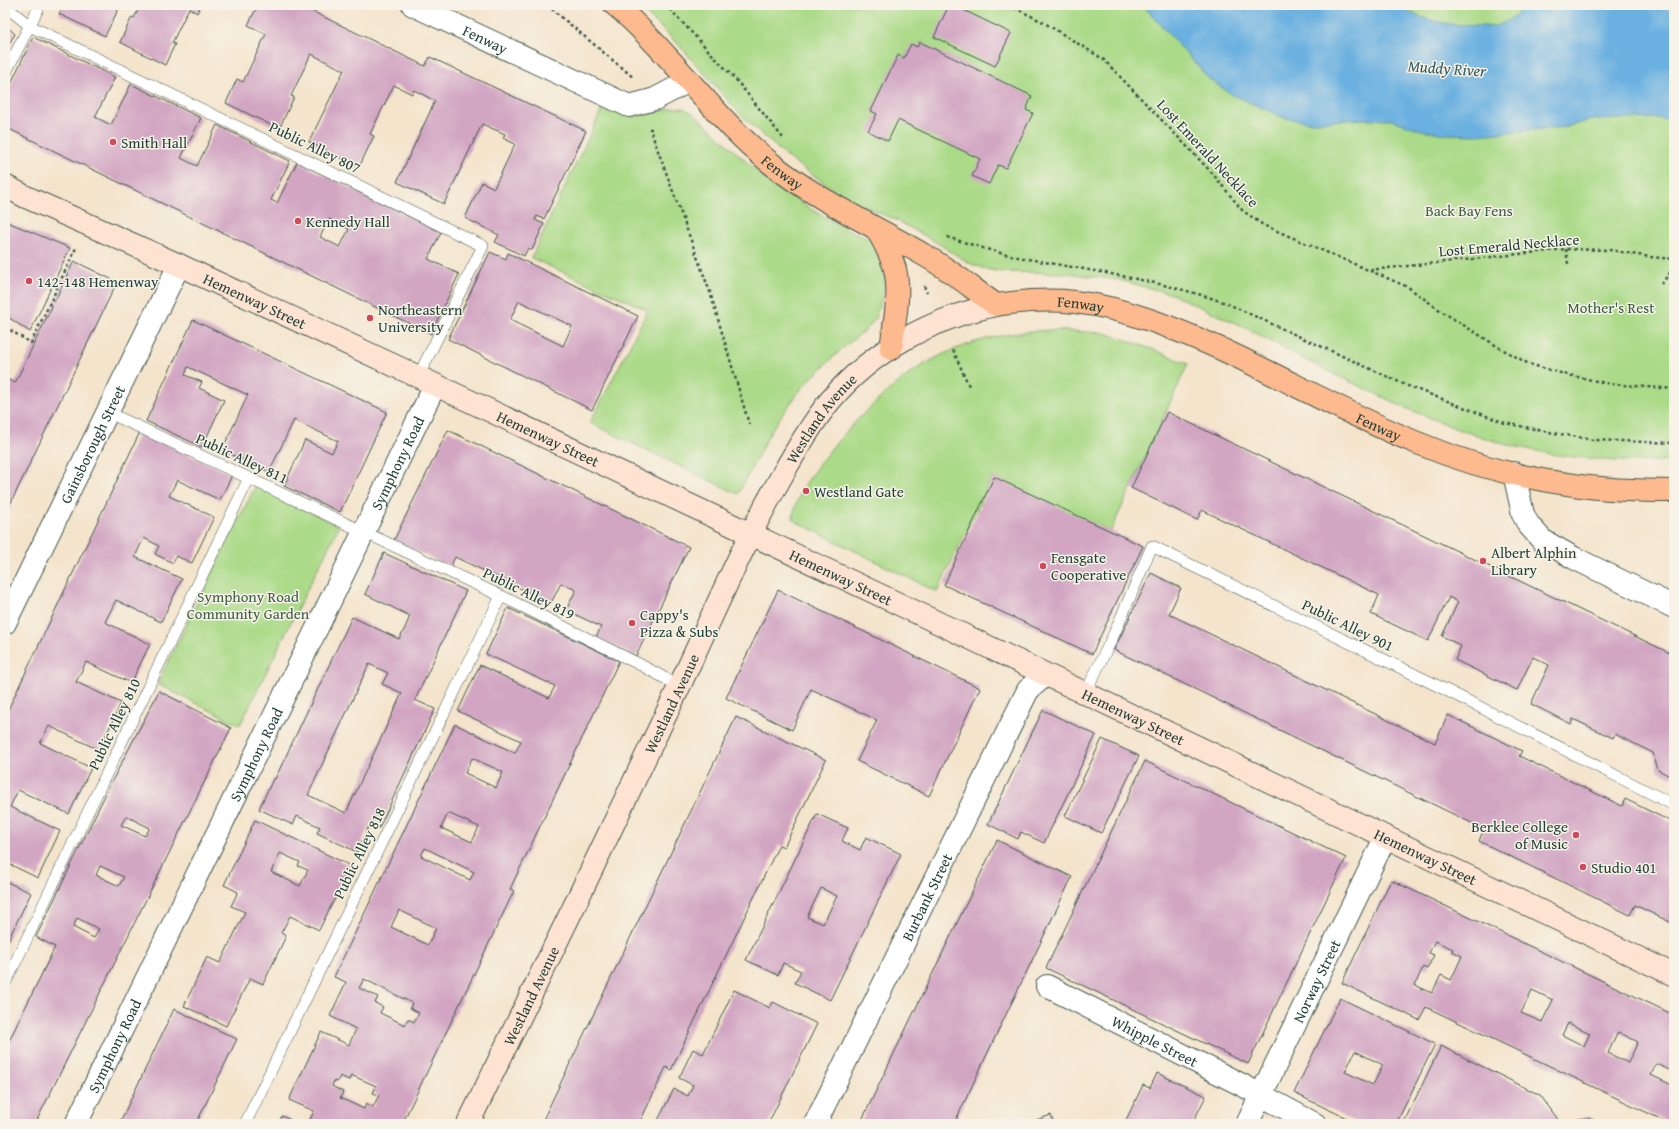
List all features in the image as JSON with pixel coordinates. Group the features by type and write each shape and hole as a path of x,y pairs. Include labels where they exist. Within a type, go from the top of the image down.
{"highway":[{"name":"Fenway","path":"615,5 646,34 737,133 773,165 814,194 934,261 996,305 1032,301 1073,302 1108,308 1146,318 1192,336 1411,440 1449,455 1548,481 1591,487 1674,491"},
{"path":"877,230 890,254 896,277 897,292 891,348"}],"main road":[{"name":"Hemenway Street","path":"5,186 26,197 179,265 426,381 1674,975"},
{"name":"Westland Avenue","path":"468,1124 679,686 749,534 799,445 822,412 855,376 891,348 913,334 940,321 966,311 996,305"}],"street":[{"name":"Fenway","path":"413,5 629,106 655,99 689,81"},
{"name":"Gainsborough Street","path":"5,622 179,265"},
{"name":"Symphony Road","path":"76,1124 363,532 426,381"},
{"path":"1514,473 1523,514 1528,524 1542,540 1574,558 1674,607"},
{"name":"Burbank Street","path":"815,1124 1028,690 1045,675"},
{"name":"Norway Street","path":"1247,1124 1385,838"},
{"name":"Whipple Street","path":"1047,986 1262,1095 1315,1124"}],"lane":[{"path":"5,74 40,5"},
{"name":"Public Alley 807","path":"5,6 30,26 483,246 426,381"},
{"name":"Public Alley 811","path":"107,412 363,532"},
{"name":"Public Alley 810","path":"5,984 249,478"},
{"name":"Public Alley 819","path":"363,532 501,596 641,665 679,686"},
{"name":"Public Alley 901","path":"1085,694 1114,634 1152,546 1442,688 1674,805"},
{"name":"Public Alley 818","path":"245,1124 501,596"}],"path":[{"path":"547,5 636,80"},
{"path":"666,5 737,81 784,138"},
{"name":"Lost Emerald Necklace","path":"1009,5 1043,22 1103,60 1178,136 1213,174 1242,210 1263,224 1369,270 1566,249 1610,250 1650,257 1674,259"},
{"path":"655,127 650,129 710,292 749,424"},
{"path":"946,237 1016,257 1095,270 1172,286 1199,294 1226,303 1408,386 1505,423 1554,434 1594,440 1674,442"},
{"path":"5,327 31,343 76,248"},
{"path":"1566,249 1568,264"},
{"path":"1661,284 1674,268"},
{"path":"1369,270 1408,287 1454,319 1500,348 1529,364 1564,374 1610,384 1674,389"},
{"path":"953,350 969,386"}],"green space":[{"name":"Back Bay Fens","path":"637,5 1674,5 1674,461 1616,461 1556,455 1504,444 1457,429 1406,408 1315,365 1242,326 1172,294 1119,280 1065,273 1002,272 985,269 969,263 936,242 898,221 844,197 787,157 742,116 677,43"},
{"path":"603,107 634,117 673,108 683,108 693,113 769,182 809,208 848,230 868,238 875,248 885,274 883,294 875,319 866,330 846,345 804,385 772,429 738,494 590,423 648,310 531,258"},
{"path":"1050,330 1105,333 1152,349 1188,364 1109,535 992,478 937,592 793,520 797,503 806,484 836,443 872,406 909,374 938,357 972,343 1005,335"},
{"name":"Symphony Road Community Garden","path":"256,485 339,526 240,725 157,684"}],"water":[{"name":"Muddy River","path":"1143,5 1398,5 1407,11 1437,22 1459,25 1496,26 1516,15 1526,5 1674,5 1674,120 1657,118 1592,120 1566,127 1476,135 1446,134 1421,130 1392,120 1362,119 1313,122 1285,118 1233,95 1210,80"}],"building":[{"path":"63,5 117,5 116,8 118,10 105,36 59,14"},
{"path":"141,5 201,5 197,13 189,8 172,43 175,44 165,65 120,42 132,17 134,18"},
{"path":"258,5 299,5 425,66 430,57 586,131 544,219 537,216 535,220 544,224 532,250 528,248 524,256 495,242 499,235 465,218 482,182 494,188 515,144 503,138 505,134 482,124 444,204 397,182 435,101 414,90 412,94 394,85 370,134 374,136 359,167 309,142 344,70 311,54 291,96 294,97 279,129 226,103 237,79 243,82 266,34 248,25"},
{"path":"949,5 953,5 1011,33 995,66 934,37"},
{"path":"5,25 15,34 5,50"},
{"path":"33,37 115,77 95,117 111,125 131,84 201,118 181,158 197,166 217,125 290,161 271,200 277,203 297,162 441,232 428,259 459,274 431,334 5,127 5,96","holes":["329,219 349,229 340,247 320,237"]},
{"path":"920,42 1032,96 1026,110 1033,113 1006,168 998,165 989,184 972,176 980,159 898,120 888,141 868,131 877,114 871,111 898,55 904,58 911,44 917,47"},
{"name":"142-148 Hemenway","path":"5,221 70,248 30,332 5,315"},
{"path":"490,252 506,259 508,253 638,316 592,410 448,339","holes":["519,301 572,326 563,346 510,320"]},
{"path":"74,261 117,282 5,515 5,378 15,383"},
{"path":"193,320 387,412 340,512 284,486 305,440 332,453 338,441 294,420 269,472 222,450 248,395 188,367 185,375 202,382 199,388 224,400 202,447 146,421"},
{"path":"1167,412 1674,655 1674,778 1658,770 1653,753 1615,734 1613,738 1573,719 1571,724 1531,704 1549,665 1533,657 1517,690 1455,660 1461,646 1442,636 1458,602 1449,597 1428,641 1371,614 1379,595 1202,510 1197,520 1131,488"},
{"path":"448,430 689,547 636,656 596,637 601,627 566,610 576,590 561,583 551,603 455,557 450,567 394,540"},
{"path":"140,432 232,475 220,500 177,480 169,496 214,517 192,563 176,556 173,563 155,554 159,546 144,538 139,548 135,557 182,579 161,622 116,600 105,622 150,644 131,683 86,662 76,682 121,703 99,750 49,726 40,743 91,768 69,814 18,790 10,807 60,831 38,878 5,862 5,716"},
{"name":"Fensgate Cooperative","path":"994,477 1143,546 1092,654 944,585"},
{"path":"384,553 466,591 415,700 435,709 379,828 370,824 357,852 317,833 320,827 297,816 293,825 259,809 273,779 275,779 352,617 399,639 405,628 410,616 365,594","holes":["369,664 388,673 382,684 402,693 346,813 308,795"]},
{"path":"1151,573 1181,588 1169,614 1435,743 1448,715 1522,751 1519,756 1622,806 1625,799 1674,823 1674,924 1635,905 1630,915 1479,841 1484,829 1114,650"},
{"path":"778,590 980,688 929,796 857,761 877,720 811,689 792,730 726,698"},
{"path":"508,608 619,661 510,889 514,891 402,1124 308,1124 314,1111 289,1100 321,1032 349,1045 356,1029 330,1016 346,982 334,977 455,724 515,753 521,741 458,711 480,665 549,698 555,686 486,654","holes":["472,758 503,772 496,788 465,773","448,813 479,827 472,842 441,828","425,848 474,872 470,880 421,856","399,910 436,928 428,945 391,927","364,979 412,1003 410,1008 419,1013 414,1022 408,1019 405,1025 380,1013 383,1007 375,1003 378,997 359,988","351,1075 376,1086 373,1093 379,1095 373,1107 366,1103 364,1109 340,1098 343,1092 332,1086 334,1081 337,1082 340,1076 349,1080"]},
{"path":"159,691 231,728 35,1124 5,1124 5,1049 55,947 36,937 111,783","holes":["126,816 150,828 145,836 121,825","100,866 124,877 119,886 96,875","77,918 99,929 94,938 73,927"]},
{"path":"1043,710 1096,735 1044,843 1021,832 1018,839 988,824"},
{"path":"736,717 826,760 784,847 779,845 671,1070 666,1067 639,1124 541,1124"},
{"path":"1102,739 1139,756 1101,833 1065,816"},
{"path":"1145,761 1346,858 1248,1064 1046,968"},
{"path":"817,814 848,828 842,841 860,850 866,837 901,854 830,1000 795,983 801,971 783,963 778,975 746,960","holes":["821,888 837,896 823,924 807,917"]},
{"path":"255,820 351,866 319,930 290,916 281,933 286,936 263,984 250,978 226,1026 184,1006 207,957 220,963 245,912 231,906 238,892 224,885","holes":["280,853 300,862 298,866 308,870 300,886 271,872"]},
{"path":"997,840 1072,877 954,1124 860,1124"},
{"path":"1391,880 1674,1015 1674,1072 1656,1064 1651,1075 1674,1086 1674,1124 1671,1124 1426,1007 1419,1020 1342,983","holes":["1435,941 1453,949 1452,951 1462,956 1451,980 1441,975 1432,993 1415,985 1423,967 1427,969 1434,955 1429,953","1532,990 1553,1000 1542,1022 1521,1013","1568,1023 1590,1033 1584,1046 1562,1035","1618,1032 1638,1042 1628,1063 1608,1053"]},
{"path":"5,881 31,893 7,942 5,941"},
{"path":"734,990 770,1008 773,1002 817,1024 768,1124 656,1124 674,1089 688,1096 693,1085 679,1078 693,1049 703,1054"},
{"path":"1340,998 1435,1044 1396,1124 1359,1124 1294,1093","holes":["1355,1051 1383,1065 1373,1085 1345,1072"]},
{"path":"174,1009 237,1039 196,1124 119,1124"},
{"path":"1441,1046 1540,1095 1557,1118 1557,1124 1403,1124"},
{"path":"1157,1073 1206,1096 1192,1124 1124,1124 1143,1085 1150,1088"},
{"path":"1051,1115 1054,1124 1025,1124"},
{"path":"282,1116 299,1124 278,1124"},
{"path":"1590,1118 1603,1124 1579,1124 1578,1119"}],"place":[{"name":"Smith Hall","path":"113,142"},
{"name":"Kennedy Hall","path":"298,221"},
{"name":"142-148 Hemenway","path":"29,281"},
{"name":"Northeastern University","path":"370,318"},
{"name":"Westland Gate","path":"806,491"},
{"name":"Albert Alphin Library","path":"1483,561"},
{"name":"Fensgate Cooperative","path":"1043,566"},
{"name":"Cappy's Pizza & Subs","path":"632,623"},
{"name":"Berklee College of Music","path":"1576,835"},
{"name":"Studio 401","path":"1583,867"}],"park label":[{"name":"Mother's Rest","path":"1611,307"}]}
